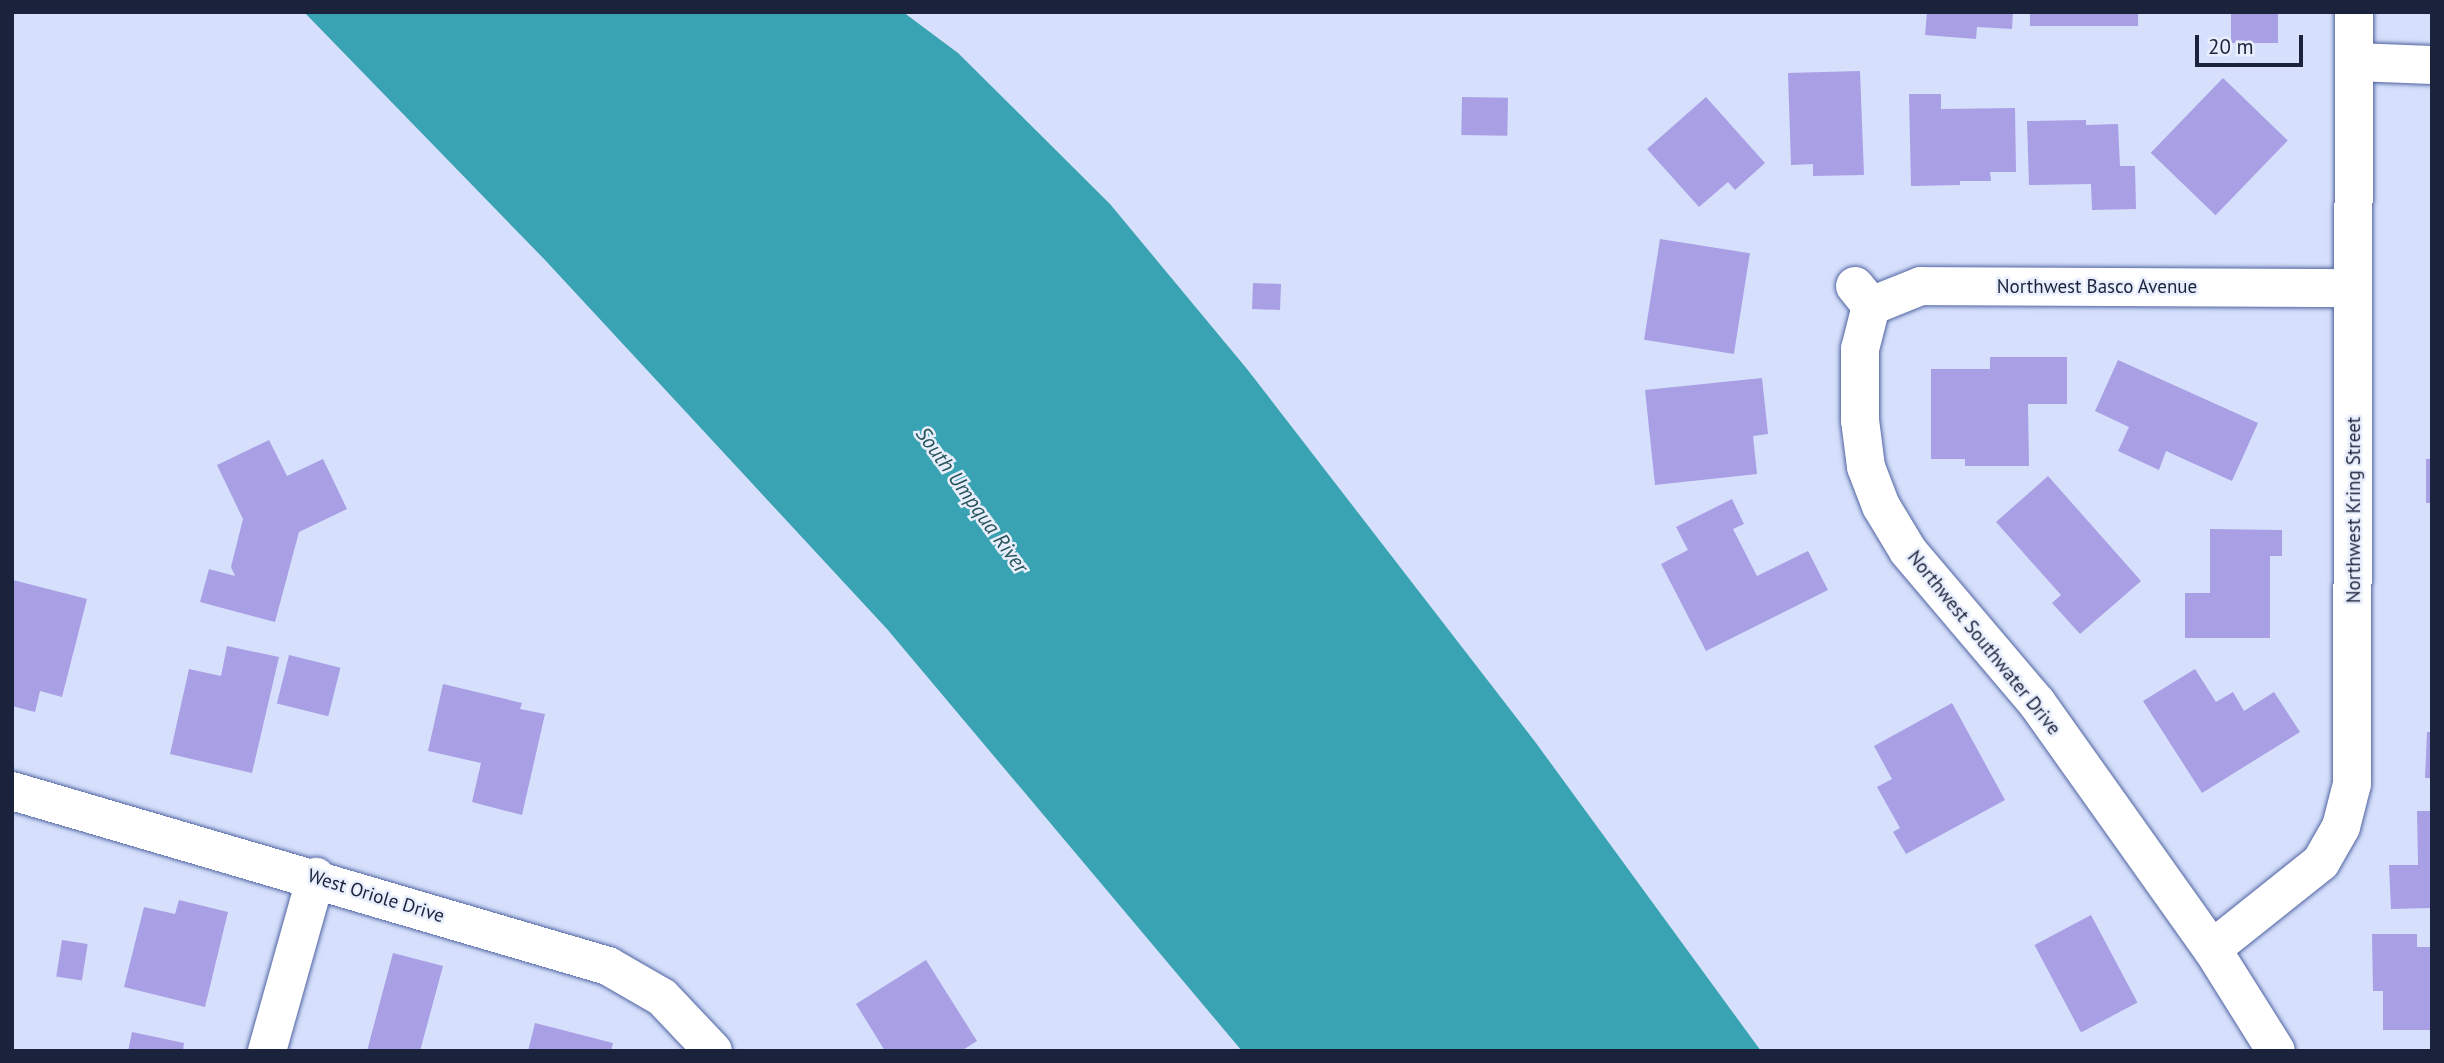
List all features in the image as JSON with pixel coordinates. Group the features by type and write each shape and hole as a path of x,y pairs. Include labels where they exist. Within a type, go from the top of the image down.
{"street":[{"name":"Northwest Kring Street","path":"2211,949 2321,862 2342,827 2352,784 2354,12"},
{"path":"2355,62 2432,65"},
{"name":"Northwest Basco Avenue","path":"1863,296 1921,286 2353,288"},
{"name":"Northwest Southwater Drive","path":"1863,296 1860,420 1866,467 1881,506 1908,551 2037,703 2211,949 2276,1051"},
{"name":"West Oriole Drive","path":"12,791 316,877 608,966 662,997 713,1051"},
{"path":"267,1051 316,877"}],"water":[{"name":"South Umpqua River","path":"304,12 903,12 958,53 1110,204 1247,369 1536,743 1761,1051 1242,1051 887,629 545,260"}],"building":[{"path":"1927,12 2013,12 2012,29 1977,27 1976,39 1925,35"},
{"path":"2030,12 2138,12 2138,26 2030,26"},
{"path":"2231,12 2278,12 2278,43 2231,43"},
{"path":"1860,71 1864,175 1813,176 1813,164 1791,165 1788,73"},
{"path":"2223,78 2288,141 2215,215 2151,153"},
{"path":"1909,94 1941,94 1941,109 2015,108 2016,172 1990,172 1991,181 1911,186"},
{"path":"1462,97 1508,98 1507,136 1461,135"},
{"path":"1706,97 1765,163 1735,190 1728,182 1699,207 1647,149"},
{"path":"2086,120 2086,125 2118,124 2120,166 2135,166 2136,209 2092,210 2091,184 2029,185 2027,121"},
{"path":"1660,239 1750,253 1734,354 1644,340"},
{"path":"1253,283 1281,284 1280,310 1252,309"},
{"path":"1990,357 2067,357 2067,404 2028,404 2029,466 1965,466 1965,459 1931,459 1931,369 1990,369"},
{"path":"2118,360 2258,423 2232,481 2166,451 2159,470 2118,451 2129,427 2095,411"},
{"path":"1762,378 1768,434 1753,436 1757,474 1655,485 1645,390"},
{"path":"269,440 287,476 323,459 347,509 299,532 275,622 200,602 209,569 235,576 231,567 243,519 217,465"},
{"path":"2426,459 2432,459 2432,503 2426,503"},
{"path":"2048,476 2141,581 2080,634 2052,603 2061,595 1996,522"},
{"path":"1732,499 1744,524 1733,529 1757,576 1808,551 1828,590 1706,651 1661,564 1688,550 1676,527"},
{"path":"2210,529 2282,530 2282,556 2270,556 2270,638 2185,638 2185,593 2210,593"},
{"path":"13,580 87,599 62,697 40,691 35,712 12,706"},
{"path":"227,646 279,657 252,773 170,754 189,669 221,676"},
{"path":"289,655 340,668 328,716 277,704"},
{"path":"2195,669 2216,702 2233,692 2244,711 2274,692 2300,732 2202,793 2143,701"},
{"path":"443,684 522,703 520,709 545,714 522,815 472,802 481,763 428,751"},
{"path":"1952,703 2005,800 1906,854 1893,832 1900,828 1877,787 1892,779 1874,746"},
{"path":"2427,732 2432,732 2432,778 2425,778"},
{"path":"2417,811 2432,811 2432,908 2391,909 2389,865 2418,865"},
{"path":"179,900 228,912 205,1007 124,987 144,907 175,914"},
{"path":"2091,915 2137,1002 2081,1032 2034,945"},
{"path":"2372,934 2417,934 2417,947 2432,947 2432,1030 2383,1030 2383,991 2373,991"},
{"path":"62,940 88,944 82,981 56,977"},
{"path":"393,953 443,966 420,1051 367,1051"},
{"path":"926,960 977,1041 961,1051 885,1051 856,1004"},
{"path":"535,1023 613,1043 611,1051 528,1051"},
{"path":"132,1032 184,1043 183,1051 128,1051"}]}
